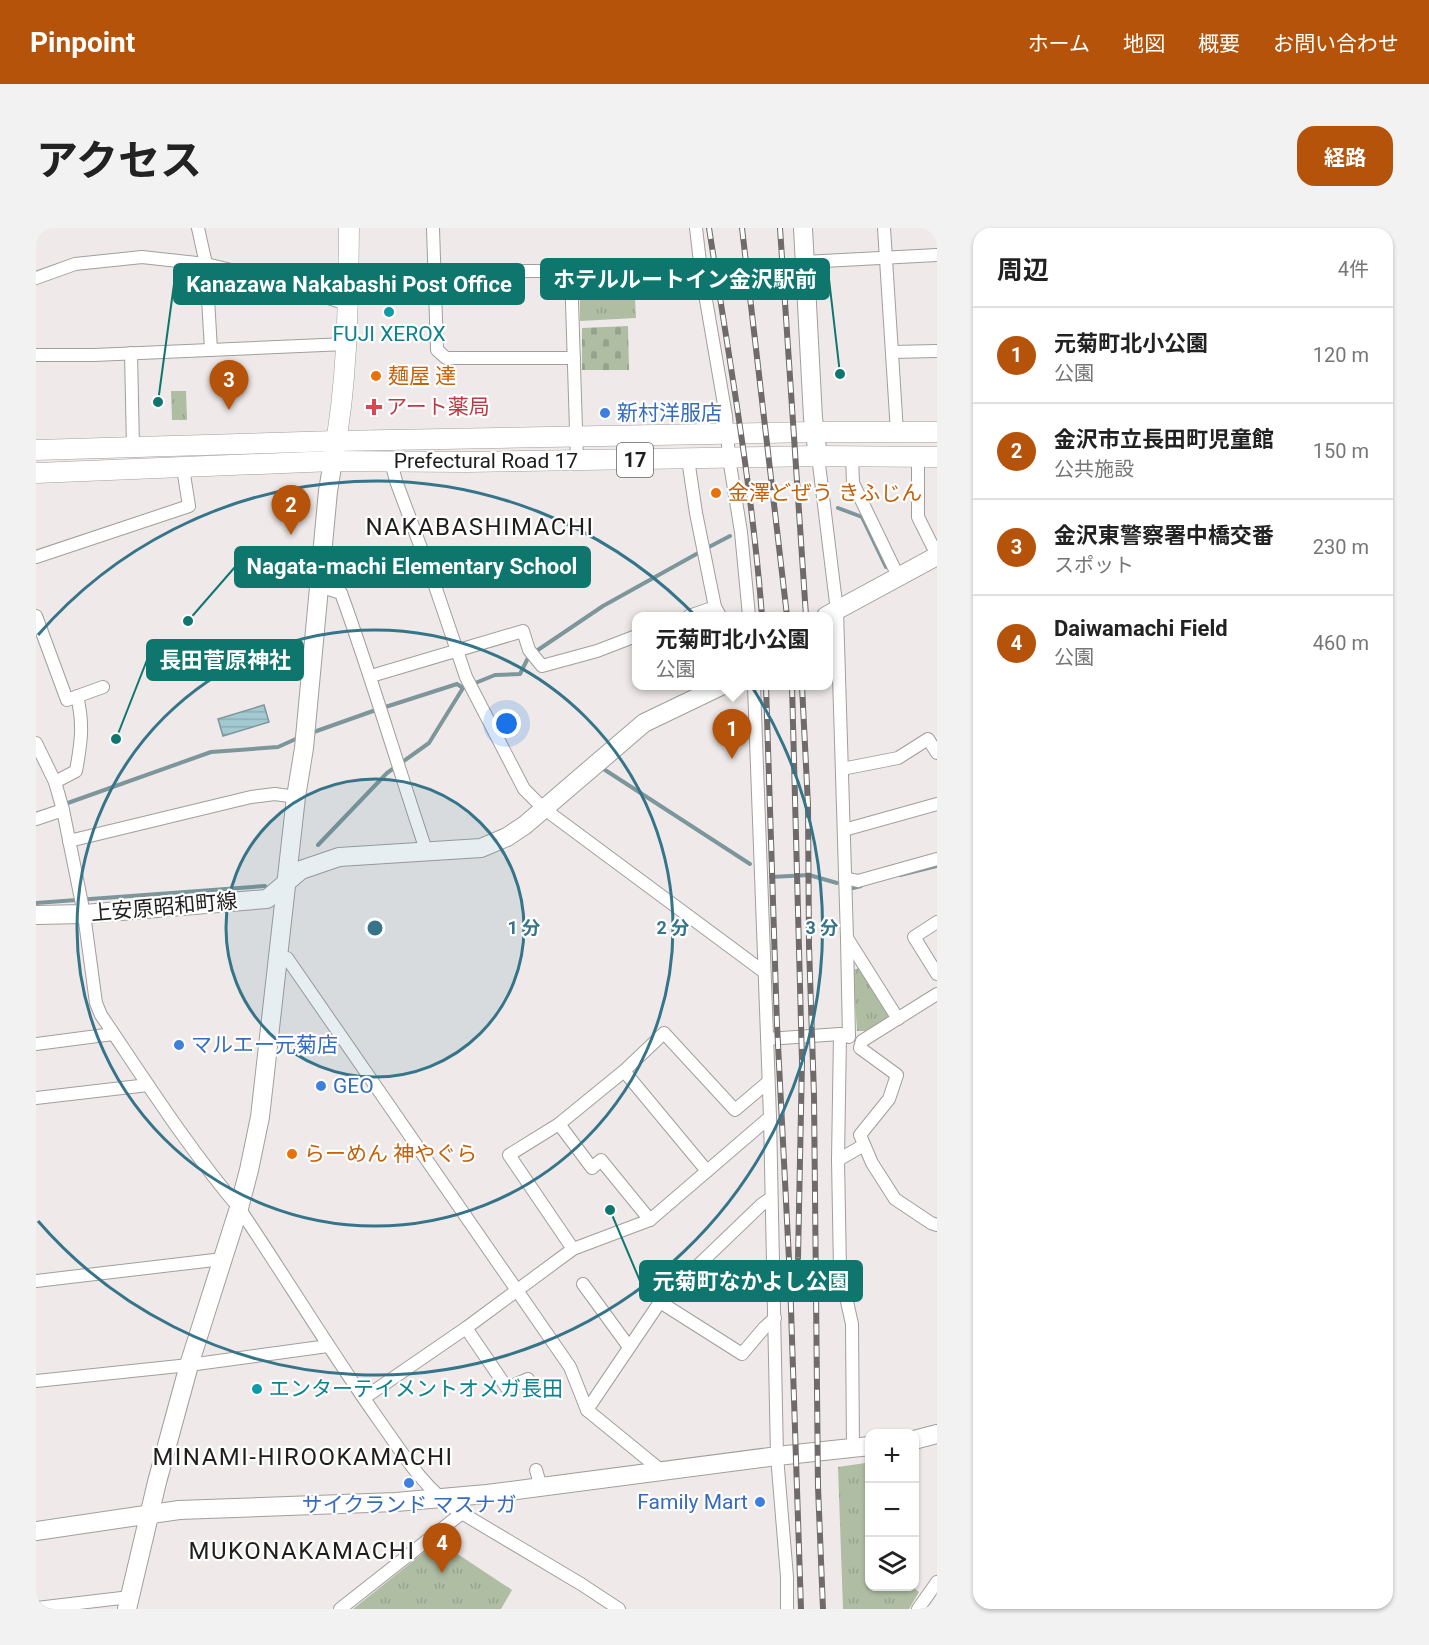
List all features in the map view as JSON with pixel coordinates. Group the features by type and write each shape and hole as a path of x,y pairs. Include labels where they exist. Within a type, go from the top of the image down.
{"main road":[{"path":"333,461 340,418 350,228"},
{"name":"Prefectural Road 17","path":"36,450 336,441 814,432 937,432"},
{"name":"Prefectural Road 17","path":"36,473 333,461 577,461 818,456 928,458"}],"street":[{"path":"198,228 206,264 212,350"},
{"path":"433,228 437,350 446,358 574,358"},
{"path":"696,228 701,271 726,417 726,435 739,516 749,612"},
{"path":"36,1531 179,1510 396,1502 488,1494 538,1478 663,1473 777,1456 861,1447 852,1324 840,1270 837,1160 845,1036 847,938 838,610 814,432 803,228"},
{"path":"885,228 897,432"},
{"path":"804,262 937,255"},
{"path":"36,278 75,264 142,257 206,264 273,280 347,304"},
{"path":"571,271 577,461"},
{"path":"349,275 701,271"},
{"path":"36,355 345,344"},
{"path":"892,352 937,351"},
{"path":"131,353 133,447"},
{"path":"852,456 853,483 900,569"},
{"path":"838,610 900,569 936,558 918,517 928,458"},
{"path":"688,459 696,513 718,612"},
{"path":"36,1608 129,1603 149,1516 189,1365 249,1170 260,1117 296,797 304,748 328,491 333,461"},
{"path":"391,462 466,677 524,789 543,808 764,972"},
{"path":"36,557 189,506 183,468"},
{"path":"319,586 341,593 371,676 377,702 426,850"},
{"path":"36,616 67,700 103,687"},
{"path":"371,676 523,631 532,654 542,666 597,651 632,638"},
{"name":"上安原昭和町線","path":"36,915 84,914 267,898 301,870 339,857 481,848 507,837 525,825 644,723 713,690"},
{"path":"754,690 776,1318 777,1456 787,1577 787,1609"},
{"path":"55,782 76,771 82,737 82,717 77,696"},
{"path":"842,769 898,758 927,740 937,753"},
{"path":"36,743 55,782 62,805 84,914 96,1003 113,1034 222,1188 239,1208 328,1346 418,1475 439,1498 619,1609"},
{"path":"69,841 250,797 275,794 296,797"},
{"path":"844,830 937,804"},
{"path":"36,819 62,805"},
{"path":"845,878 858,881 937,859"},
{"path":"937,922 914,937 937,974"},
{"path":"847,938 898,1018"},
{"path":"278,956 286,958 518,1290 570,1367 587,1410 663,1473"},
{"path":"861,1045 898,1018 937,994"},
{"path":"573,1249 509,1155 559,1124 624,1071 664,1033 735,1110 768,1083"},
{"path":"36,1044 113,1034"},
{"path":"767,1039 845,1036 861,1045 897,1075 889,1100 860,1135 895,1199 909,1210 937,1225"},
{"path":"624,1071 707,1171"},
{"path":"36,1098 148,1085"},
{"path":"364,1398 466,1328 573,1249 650,1220 770,1117"},
{"path":"559,1124 592,1168 601,1160 650,1220"},
{"path":"837,1160 864,1145"},
{"path":"587,1410 660,1302 771,1198"},
{"path":"36,1281 223,1259"},
{"path":"774,1274 840,1270"},
{"path":"583,1284 629,1347"},
{"path":"660,1302 742,1354 764,1328 776,1318"},
{"path":"466,1328 507,1388 528,1379 531,1386"},
{"path":"36,1381 189,1365 328,1346"},
{"path":"919,1439 937,1434"},
{"path":"340,1609 462,1513"},
{"path":"918,1609 937,1582"}],"green space":[{"path":"634,279 636,318 580,321 580,285 586,280"},
{"path":"628,326 629,370 582,370 582,328"},
{"path":"171,391 186,391 187,420 172,420"},
{"path":"859,968 888,1014 888,1020 873,1031 857,1031 853,970"},
{"path":"865,1463 865,1591 918,1591 909,1609 843,1609 838,1467"},
{"path":"438,1541 512,1590 501,1609 353,1609"}],"water":[{"path":"264,705 269,722 223,736 218,719"}],"waterway":[{"path":"838,508 862,517 886,567"},
{"path":"707,548 730,536"},
{"path":"318,845 387,773 429,743 463,688 495,675 520,674 529,656 603,606 700,552"},
{"path":"311,733 457,684 463,688"},
{"path":"65,804 211,752 278,747 298,738"},
{"path":"600,769 602,768 750,864"},
{"path":"900,875 937,866"},
{"path":"771,877 809,875 837,883"},
{"path":"36,903 265,886"},
{"path":"853,888 861,886"}],"railway":[{"path":"709,228 746,470 762,612"},
{"path":"742,228 787,612"},
{"path":"780,228 806,612"},
{"path":"766,690 777,1025 790,1279 801,1609"},
{"path":"792,690 802,1061 798,1258"},
{"path":"802,690 808,805 818,1487 823,1609"}],"place":[{"name":"FUJI XEROX","path":"389,312"},
{"name":"ホテルルートイン金沢駅前","path":"840,374"},
{"name":"麺屋 達","path":"376,376"},
{"name":"Kanazawa Nakabashi Post Office","path":"158,402"},
{"name":"アート薬局","path":"374,407"},
{"name":"金沢東警察署中橋交番","path":"229,410"},
{"name":"新村洋服店","path":"605,413"},
{"name":"金澤どぜう きふじん","path":"716,493"},
{"name":"金沢市立長田町児童館","path":"291,535"},
{"name":"Nagata-machi Elementary School","path":"188,621"},
{"name":"長田菅原神社","path":"116,739"},
{"name":"元菊町北小公園","path":"732,759"},
{"name":"マルエー元菊店","path":"179,1045"},
{"name":"GEO","path":"321,1086"},
{"name":"らーめん 神やぐら","path":"292,1154"},
{"name":"元菊町なかよし公園","path":"610,1210"},
{"name":"エンターテイメントオメガ長田","path":"257,1389"},
{"name":"サイクランド マスナガ","path":"409,1483"},
{"name":"Family Mart","path":"760,1502"},
{"name":"Daiwamachi Field","path":"442,1573"}],"district":[{"name":"NAKABASHIMACHI","path":"480,527"},
{"name":"MINAMI-HIROOKAMACHI","path":"303,1457"},
{"name":"MUKONAKAMACHI","path":"302,1551"}]}
